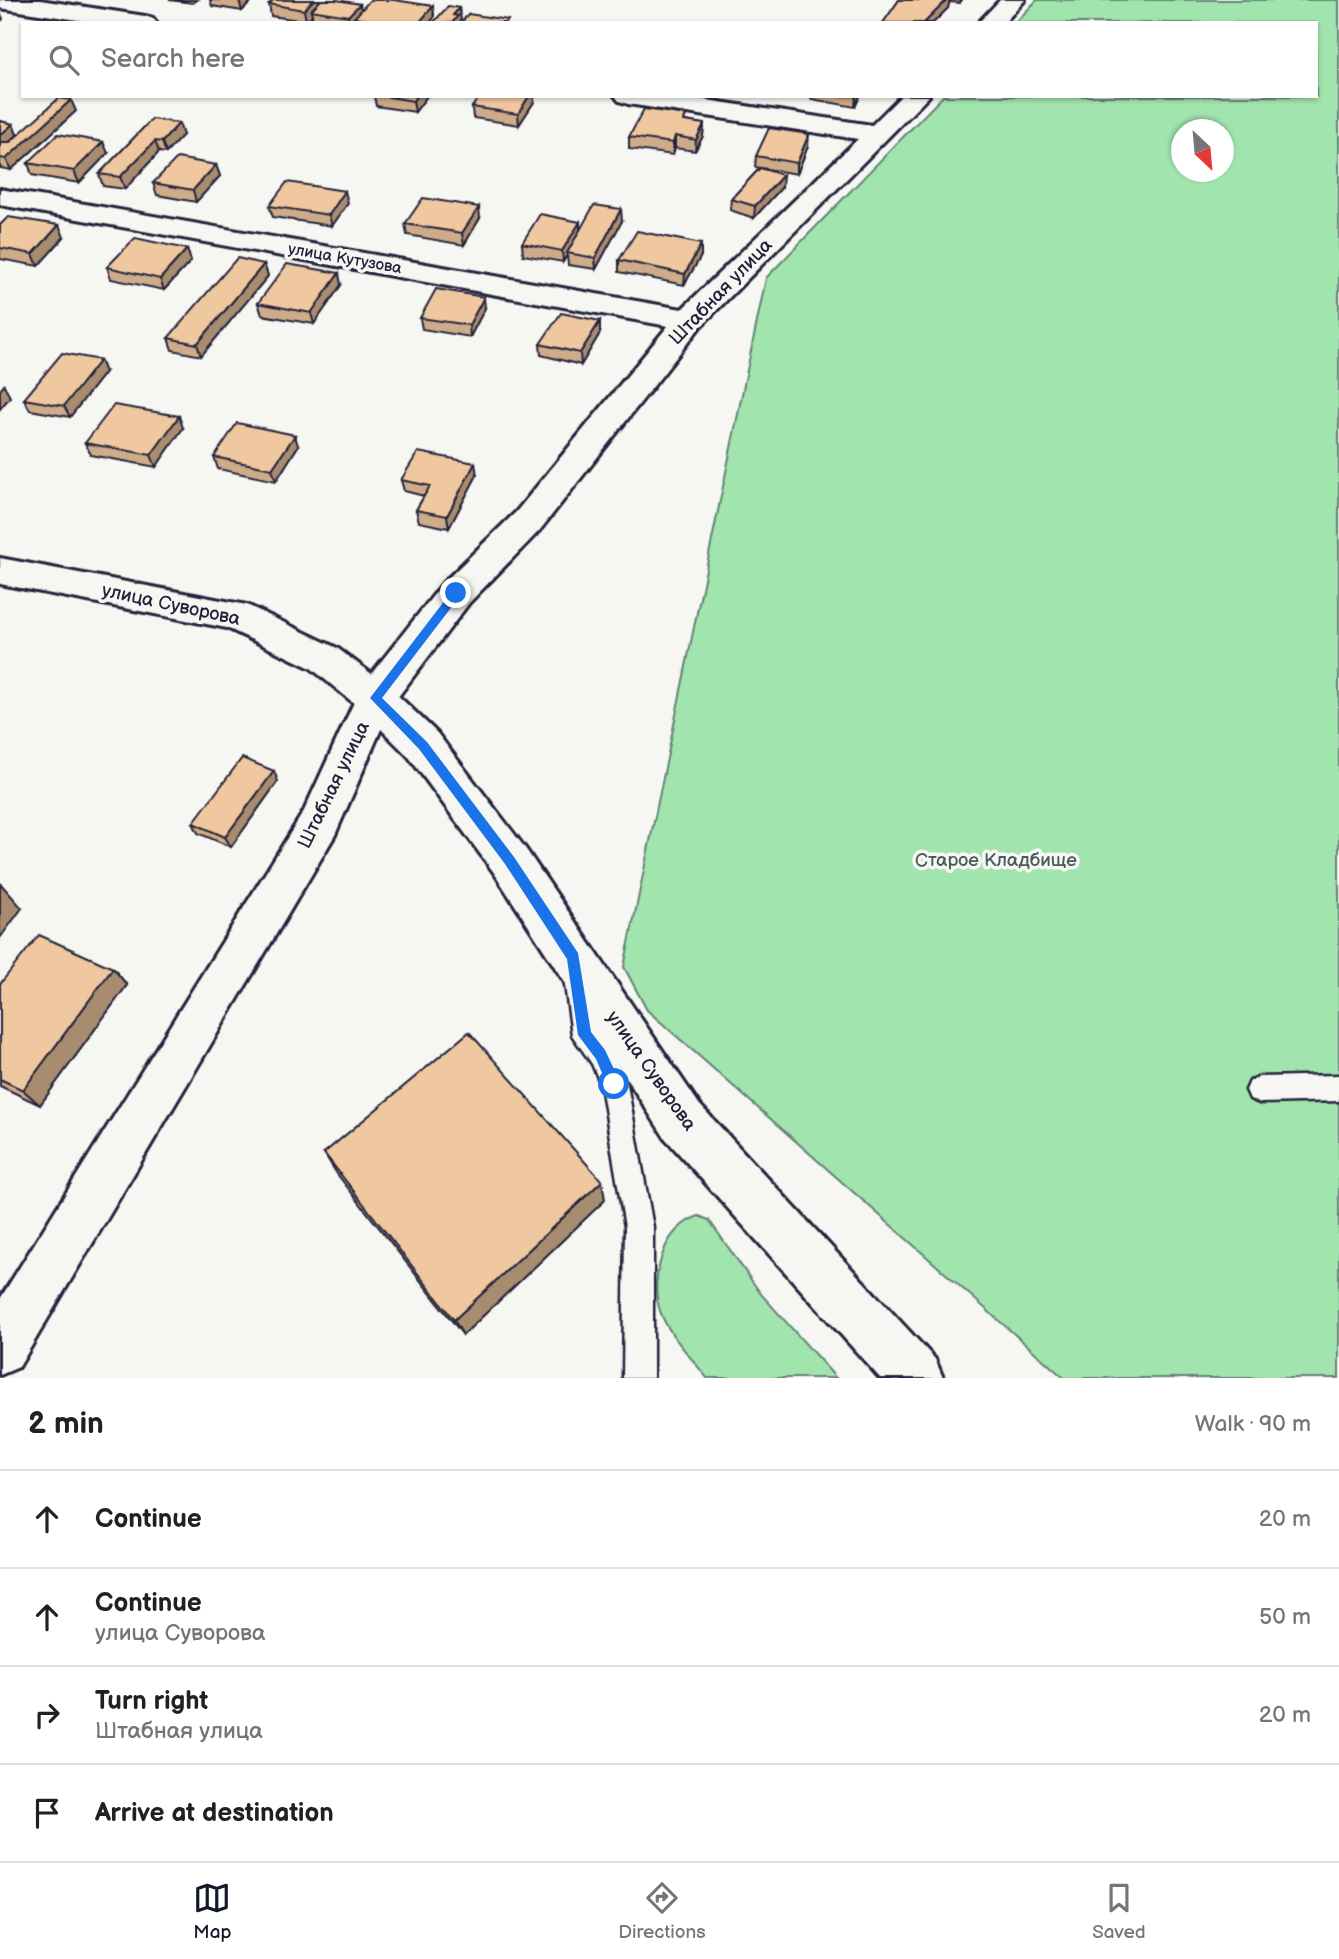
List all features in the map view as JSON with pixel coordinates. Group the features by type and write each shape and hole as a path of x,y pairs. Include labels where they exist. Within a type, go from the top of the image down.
{"street":[{"path":"992,21 1013,0"},
{"path":"0,1 132,21"},
{"path":"641,98 878,134"},
{"name":"Штабная улица","path":"0,1348 320,822 376,698 456,593 528,521 689,320 914,98"},
{"name":"улица Кутузова","path":"0,197 689,320"},
{"name":"улица Суворова","path":"0,571 234,615 324,658 376,698 423,746 510,860 682,1121 916,1378"}],"lane":[{"path":"573,958 585,1035 601,1055 614,1084 639,1227 638,1378"},
{"path":"1259,1090 1339,1087"}],"green space":[{"name":"Старое Кладбище","path":"1037,0 1339,0 1339,1378 1064,1378 647,1010 624,967 766,278 941,98 1318,98 1318,21 1017,21"},
{"path":"699,1216 709,1220 761,1294 836,1378 707,1378 664,1321 656,1291 657,1274 669,1241 682,1225"}],"building":[{"path":"273,0 313,0 304,10 269,4"},
{"path":"321,0 360,4 348,16 311,10"},
{"path":"370,0 394,0 433,6 421,21 354,18"},
{"path":"899,0 947,0 926,21 884,21"},
{"path":"448,6 459,8 453,15 458,16 454,21 435,21"},
{"path":"468,14 508,20 507,21 463,21"},
{"path":"59,98 71,100 6,159 0,158 0,142 10,142"},
{"path":"479,98 528,98 518,114 472,107"},
{"path":"644,109 686,115 684,121 704,124 696,140 675,136 673,143 629,137"},
{"path":"152,119 179,123 162,142 155,141 120,177 99,174"},
{"path":"0,121 13,124 0,135"},
{"path":"769,128 809,134 797,163 756,156"},
{"path":"58,134 103,142 74,171 28,163"},
{"path":"177,158 216,165 193,190 153,183"},
{"path":"760,168 783,175 755,206 731,199"},
{"path":"287,182 345,191 329,215 269,206"},
{"path":"423,198 479,207 462,233 405,224"},
{"path":"594,205 621,209 595,258 567,253"},
{"path":"540,214 580,222 562,251 522,243"},
{"path":"8,217 59,225 33,254 0,248 0,225"},
{"path":"637,231 701,244 685,274 619,260"},
{"path":"135,238 187,249 160,279 107,267"},
{"path":"237,258 264,264 197,344 168,338"},
{"path":"287,264 339,273 311,313 258,303"},
{"path":"436,289 484,297 469,325 420,318"},
{"path":"561,313 600,321 580,353 540,344"},
{"path":"62,353 100,360 64,406 24,399"},
{"path":"114,405 179,416 151,455 85,443"},
{"path":"237,423 295,435 272,469 214,457"},
{"path":"418,452 475,463 447,516 416,510 430,486 401,480"},
{"path":"242,758 274,771 225,837 193,823"},
{"path":"39,935 113,968 23,1090 0,1079 0,984"},
{"path":"469,1032 602,1181 454,1320 324,1153"}],"route":[{"path":"456,593 376,698 423,746 510,860 573,958 585,1035 601,1055 614,1084"}]}
